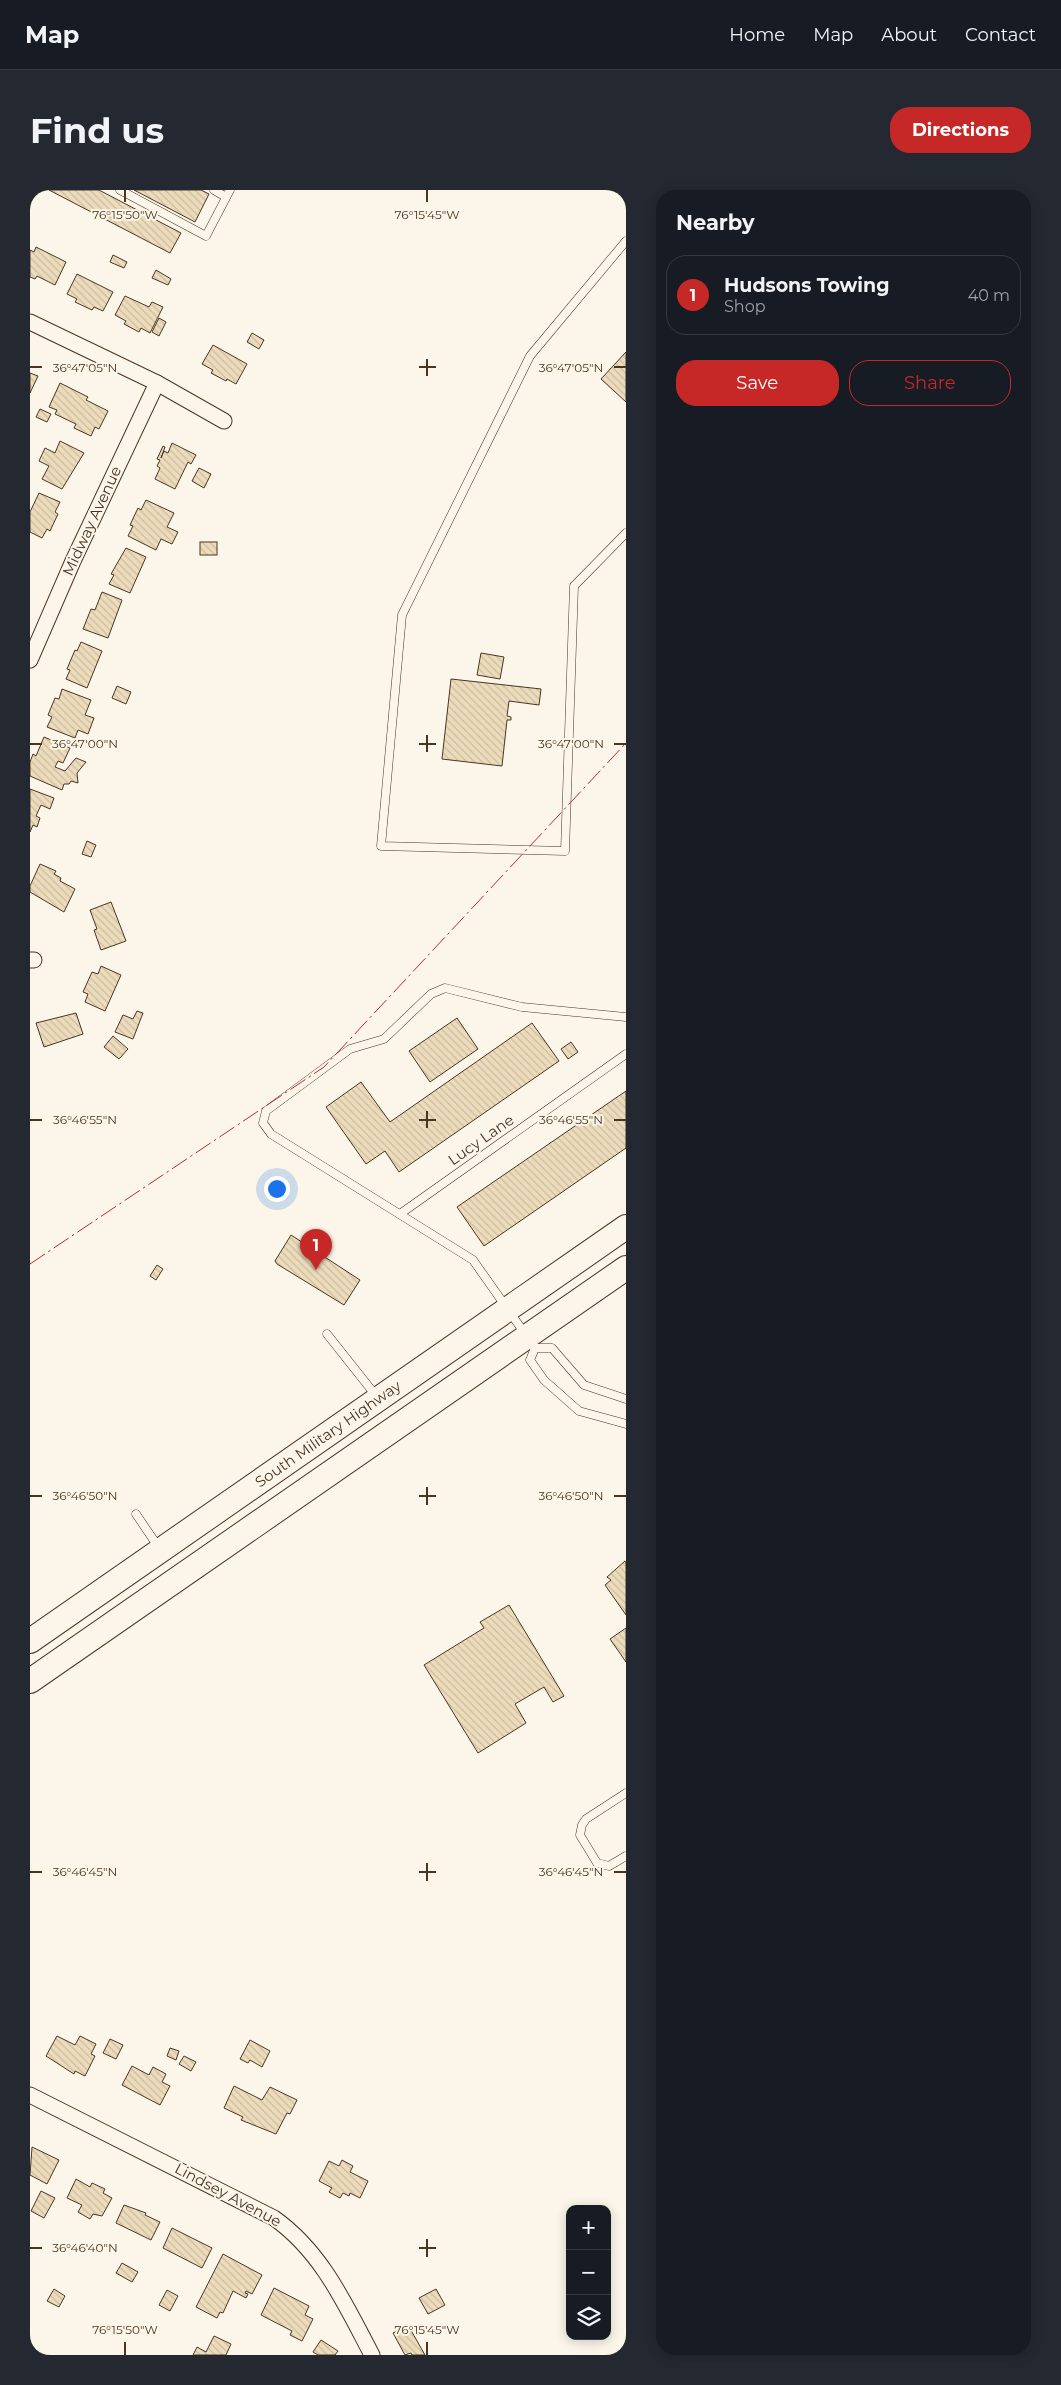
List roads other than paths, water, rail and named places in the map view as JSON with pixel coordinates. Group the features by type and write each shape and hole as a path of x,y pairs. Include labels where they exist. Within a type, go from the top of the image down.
{"main road":[{"name":"South Military Highway","path":"30,1641 626,1227"},
{"path":"30,1681 531,1342 626,1268"}],"street":[{"path":"30,322 157,384 224,421"},
{"name":"Midway Avenue","path":"30,660 73,561 157,384"},
{"name":"Lindsey Avenue","path":"30,2095 274,2218 286,2226 309,2248 327,2272 372,2355"}],"lane":[{"path":"120,190 206,236 228,193 214,190"},
{"path":"626,241 530,356 402,615 381,846 565,851 574,586 626,532"},
{"path":"626,1017 522,1007 445,988 431,994 384,1039 350,1049 266,1111 263,1123 271,1134 474,1260 531,1342 530,1360 544,1380 579,1412 626,1424"},
{"name":"Lucy Lane","path":"400,1214 626,1054"},
{"path":"327,1334 379,1399"},
{"path":"531,1342 552,1348 584,1386 626,1398"},
{"path":"136,1514 161,1550"},
{"path":"626,1793 586,1819 582,1825 580,1835 597,1863 609,1866 626,1856"}],"place":[{"name":"Hudsons Towing","path":"316,1270"}]}
